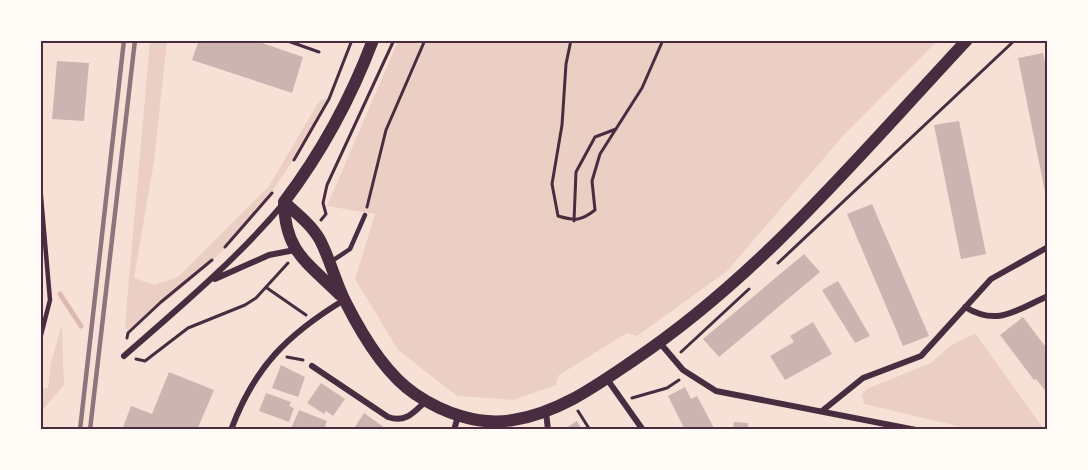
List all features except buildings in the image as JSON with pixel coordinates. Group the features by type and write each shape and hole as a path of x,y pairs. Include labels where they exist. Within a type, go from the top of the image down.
{"main road":[{"path":"345,300 296,250 288,238 284,202 307,172 327,138 356,81 373,40"},
{"path":"284,202 313,230 330,262 345,300 386,365 404,386 426,401 458,416 498,422 546,412 607,379 660,344 738,280 822,196 967,40"}],"street":[{"path":"124,356 209,282 256,236 284,202"},
{"path":"822,411 863,378 921,356 991,279 1047,247"},
{"path":"209,282 268,255 290,249 296,250"},
{"path":"965,308 982,316 1000,317 1047,296"},
{"path":"231,429 254,378 267,362 312,320 345,300"},
{"path":"660,344 672,360 687,373 716,391 916,429"},
{"path":"312,366 388,417 405,420 426,401"},
{"path":"607,379 643,429"},
{"path":"546,412 548,429"},
{"path":"454,429 458,416"}],"lane":[{"path":"40,185 50,300 40,339"},
{"path":"330,262 350,249 365,215"}],"path":[{"path":"285,40 319,52"},
{"path":"293,162 329,99 352,40"},
{"path":"313,230 326,214 323,203 327,185 394,40"},
{"path":"365,215 386,130 425,40"},
{"path":"571,40 566,64 562,125 552,184 558,216 574,221 582,220 594,210 592,181 600,154 642,88 663,40"},
{"path":"777,264 1016,40"},
{"path":"574,221 576,172 595,137 616,129"},
{"path":"224,249 277,185"},
{"path":"216,257 161,302 128,333 124,356 145,362 188,328 245,305 267,288 298,307 312,320"},
{"path":"672,360 744,294"},
{"path":"293,357 301,358"},
{"path":"623,401 667,388 687,373"},
{"path":"571,400 590,429"}],"shaded area":[{"path":"150,41 167,41 154,161 134,278 155,285 179,276 269,186 320,100 329,99 280,180 246,225 204,268 128,333 125,324"},
{"path":"398,41 937,41 842,137 727,271 637,336 627,333 559,375 556,385 513,400 457,396 398,350 355,279 375,214 327,206"},
{"path":"62,324 64,385 41,412 41,388 48,388 51,363"},
{"path":"975,333 1044,429 970,429 864,404 862,395 867,389 931,363 953,344"}],"waterway":[{"path":"60,294 81,326"}],"railway":[{"path":"80,430 124,40"},
{"path":"90,430 135,40"}]}
